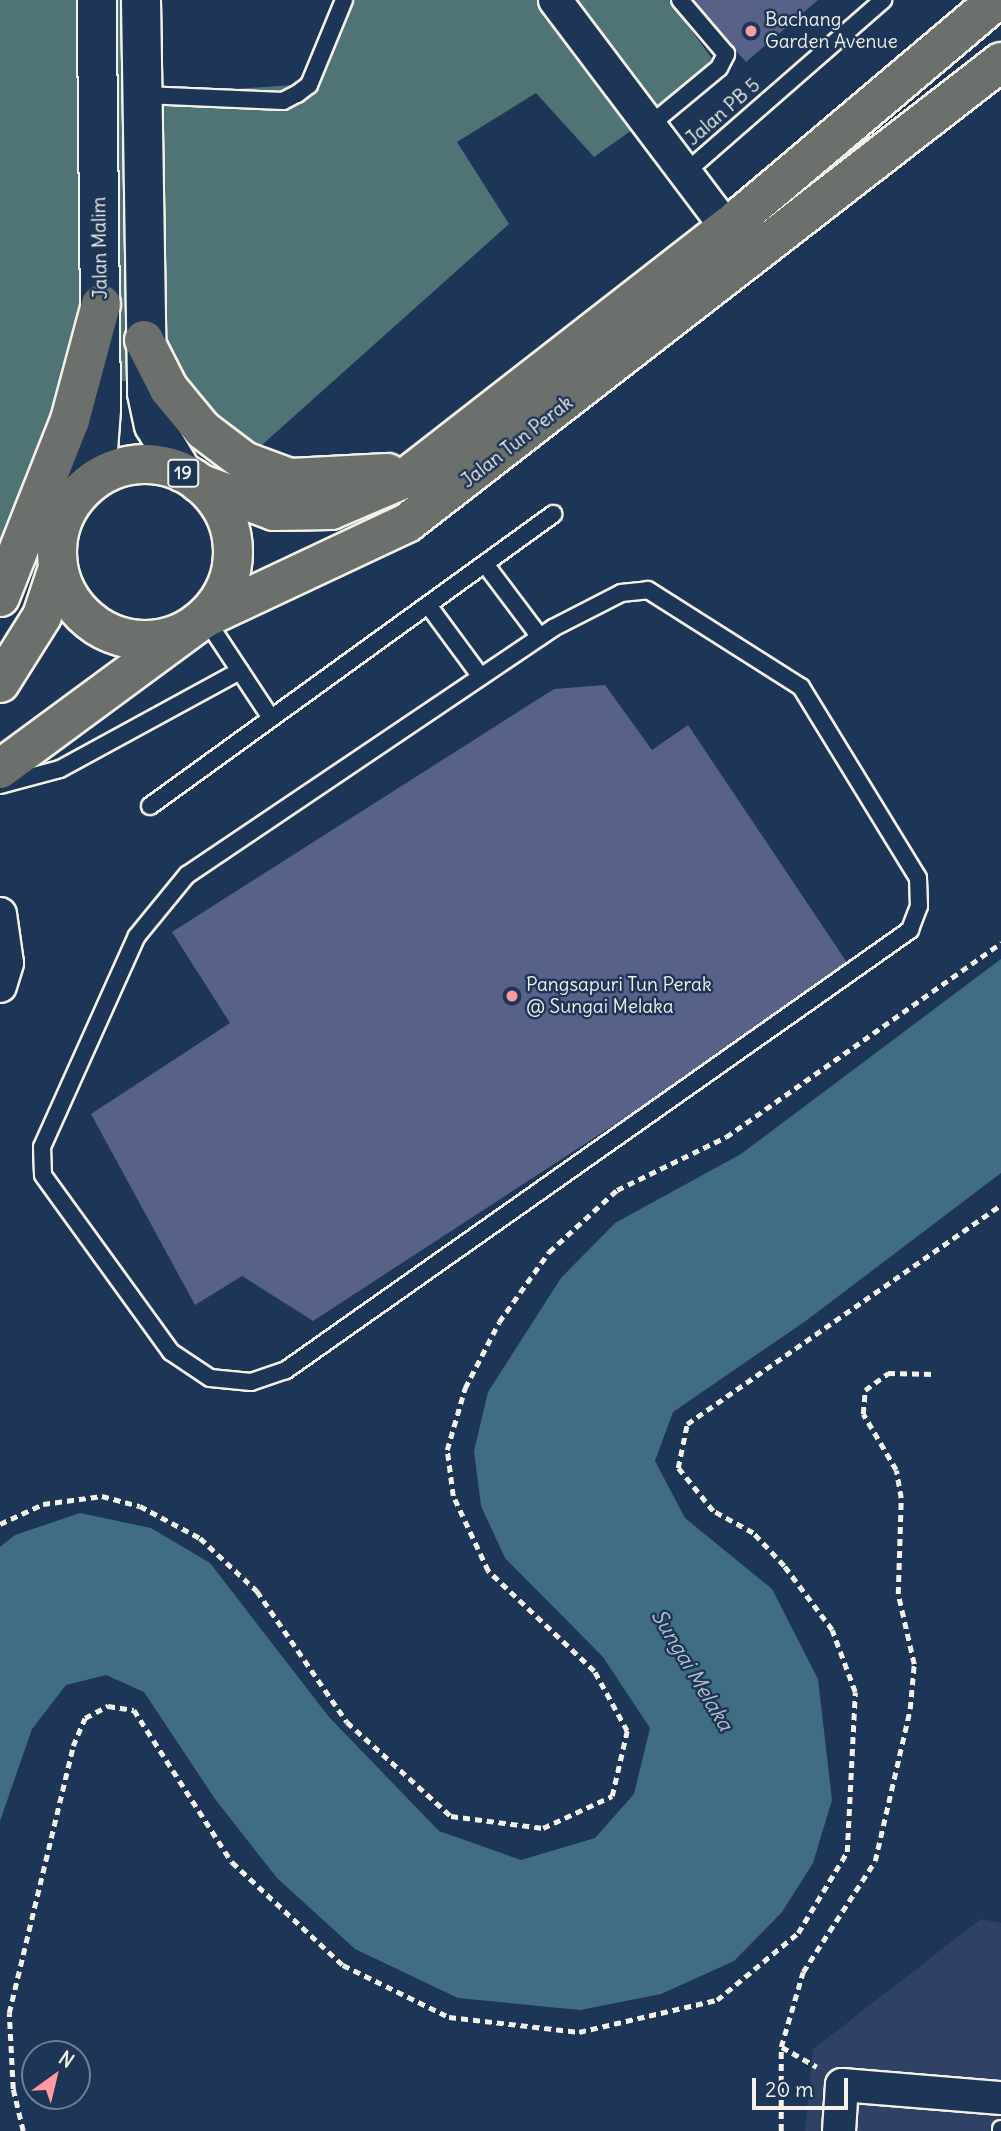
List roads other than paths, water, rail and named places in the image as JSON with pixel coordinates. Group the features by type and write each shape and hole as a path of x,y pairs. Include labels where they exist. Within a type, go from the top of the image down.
{"main road":[{"name":"Jalan Malim","path":"80,492 98,450 101,304 97,0"},
{"name":"19","path":"141,0 144,94 144,341 154,425 191,478 228,521 233,547 221,599 205,618"},
{"name":"Jalan Tun Perak","path":"191,478 274,511 331,510 404,480 727,228 997,0"},
{"name":"Jalan Tun Perak","path":"0,769 205,618 407,523 1001,62"},
{"path":"0,597 70,420 101,304"},
{"path":"144,341 169,389 203,430 244,461 290,478 340,480 380,476 440,454"},
{"name":"19","path":"80,492 122,467 191,478"},
{"path":"0,683 42,616 58,568 65,514 80,492"},
{"path":"58,568 84,616 107,632 160,639 205,618"}],"street":[{"path":"555,0 727,228"},
{"path":"0,914 7,963 0,986"},
{"path":"839,2131 842,2085 1001,2098"}],"lane":[{"path":"144,94 290,97 309,85 344,0"},
{"path":"650,124 719,68 726,54 680,0"},
{"name":"Jalan PB 5","path":"686,172 883,0"},
{"path":"150,806 553,514"},
{"path":"485,564 540,637"},
{"path":"648,590 801,687 918,878 919,906 910,930 286,1370 251,1382 210,1378 171,1352 63,1209 43,1175 42,1147 137,936 160,901 187,875 540,637 621,593 648,590"},
{"path":"428,606 481,677"},
{"path":"205,618 271,718"},
{"path":"0,785 60,769 240,671"}],"water":[{"name":"Sungai Melaka","path":"1001,959 1001,1173 807,1320 673,1412 655,1461 685,1518 772,1589 818,1679 832,1800 813,1863 782,1912 734,1961 661,1994 580,2010 458,1998 355,1949 277,1878 215,1799 144,1692 106,1675 66,1685 32,1729 0,1821 0,1547 15,1535 80,1513 151,1528 210,1563 329,1717 439,1831 521,1860 595,1838 634,1794 650,1728 603,1657 505,1558 481,1506 474,1451 488,1392 561,1278 615,1223 741,1154"}],"place":[{"name":"Bachang Garden Avenue","path":"751,31"},
{"name":"Pangsapuri Tun Perak @ Sungai Melaka","path":"512,996"}]}
